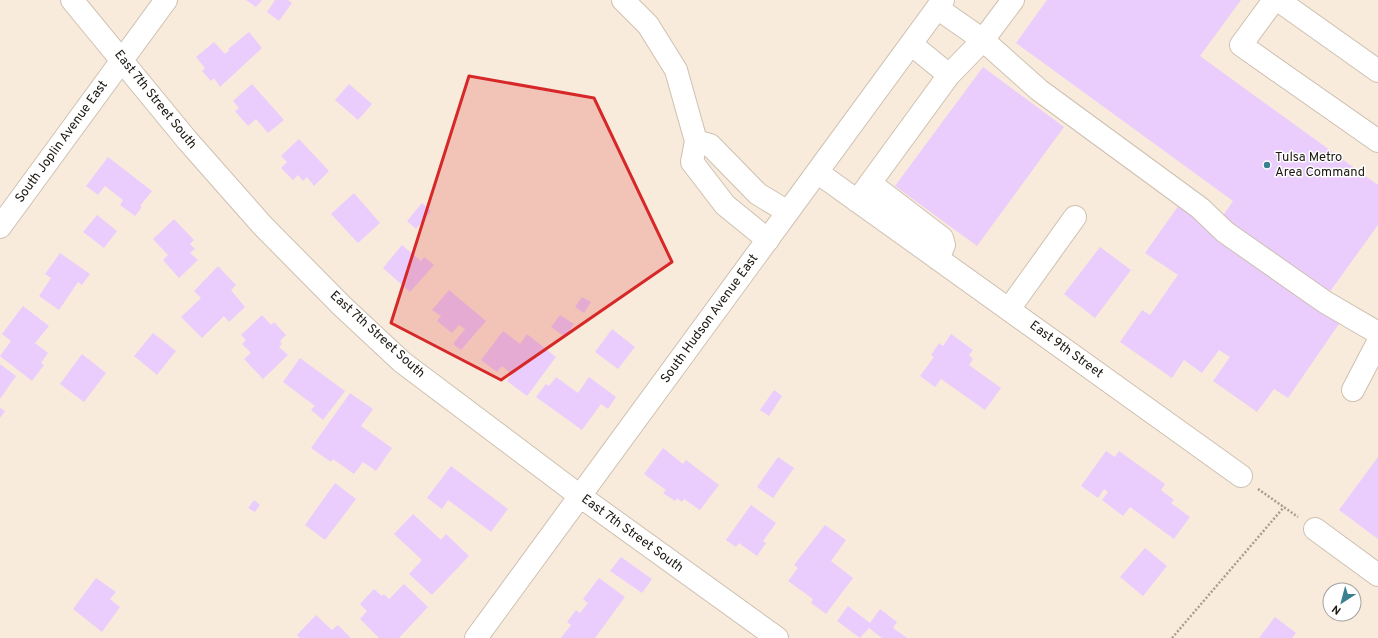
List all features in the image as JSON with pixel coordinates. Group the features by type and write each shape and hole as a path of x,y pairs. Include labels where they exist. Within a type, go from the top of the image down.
{"street":[{"name":"East 7th Street South","path":"72,0 187,140 262,225 342,306 402,362 580,496 777,638"},
{"name":"South Joplin Avenue East","path":"0,227 166,0"},
{"path":"623,0 648,25 676,70 696,141 692,162 724,205 768,240"},
{"path":"857,201 949,75 983,40 1013,0"},
{"path":"1274,0 1241,45 1378,141"},
{"path":"1278,0 1378,71"},
{"path":"940,4 1040,90 1200,208 1225,232 1325,302 1378,333"},
{"name":"South Hudson Avenue East","path":"476,638 940,4"},
{"path":"911,44 949,75"},
{"path":"696,141 710,145 758,194 788,212"},
{"name":"East 9th Street","path":"817,172 1241,476"},
{"path":"724,205 743,179"},
{"path":"870,183 926,224 942,238 944,245 938,259"},
{"path":"1009,309 1076,217"},
{"path":"1353,390 1378,342"},
{"path":"1315,529 1378,575"}],"path":[{"path":"1241,476 1315,529"},
{"path":"1172,638 1284,507"}],"highlighted area":[{"path":"469,76 594,98 672,262 501,380 391,323"}],"building":[{"path":"246,0 262,0 256,7"},
{"path":"275,0 288,0 292,3 279,21 267,12"},
{"name":"Tulsa Metro Area Command","path":"1047,0 1241,0 1200,56 1378,185 1378,225 1326,297 1220,220 1233,201 1016,43"},
{"path":"249,32 262,48 220,87 214,78 211,81 202,71 205,68 196,57 214,42 225,54 230,50 228,49"},
{"path":"983,67 1064,127 977,246 895,186"},
{"path":"252,84 284,120 268,133 256,119 248,126 235,111 239,108 233,101"},
{"path":"349,84 372,104 358,120 335,100"},
{"path":"299,139 329,171 314,186 307,177 303,181 298,175 293,180 281,168 287,162 281,156"},
{"path":"108,157 152,191 140,206 142,207 135,216 120,205 123,200 105,186 98,195 86,186"},
{"path":"354,193 380,223 358,243 331,214"},
{"path":"422,203 431,211 416,229 407,221"},
{"path":"1179,205 1341,321 1288,398 1274,389 1257,412 1213,381 1230,357 1219,350 1202,373 1184,360 1172,378 1120,342 1142,310 1150,315 1178,275 1145,253"},
{"path":"97,215 117,231 104,248 83,232"},
{"path":"174,219 194,240 190,244 195,249 190,253 198,260 179,278 163,260 168,255 153,239"},
{"path":"402,245 421,261 424,257 434,265 410,292 383,268"},
{"path":"1100,247 1131,270 1095,318 1064,294"},
{"path":"60,253 90,274 82,285 78,282 59,310 39,296 51,278 45,274"},
{"path":"218,266 236,285 231,290 245,307 229,322 224,316 202,338 181,317 201,298 194,291"},
{"path":"449,290 486,321 461,350 453,344 465,329 459,325 452,333 437,321 441,316 432,310"},
{"path":"582,297 591,302 584,313 575,307"},
{"path":"23,306 49,326 35,343 48,353 41,363 44,365 32,381 0,356 11,341 2,334"},
{"path":"262,315 271,325 274,322 286,335 280,341 282,344 279,347 288,355 263,379 244,359 251,353 242,344 246,340 241,335"},
{"path":"560,315 574,324 565,337 551,327"},
{"path":"612,329 635,347 618,369 595,352"},
{"path":"503,331 520,344 527,334 556,357 527,396 507,381 512,374 502,366 497,372 481,360"},
{"path":"153,333 176,351 157,375 134,356"},
{"path":"951,334 973,350 969,355 973,359 969,365 1001,388 985,410 941,379 935,387 920,376 934,357 931,355 939,343 943,346"},
{"path":"82,354 106,373 84,402 60,384"},
{"path":"300,358 345,391 323,420 311,410 315,406 283,382"},
{"path":"0,364 16,376 0,399"},
{"path":"556,377 578,393 589,377 616,397 608,409 601,404 582,430 536,397 546,384 549,386"},
{"path":"774,390 782,396 769,416 760,410"},
{"path":"350,393 373,409 361,426 392,448 376,471 363,462 354,474 333,459 331,462 311,448"},
{"path":"0,408 5,411 0,418"},
{"path":"663,448 683,464 686,460 719,485 700,510 684,499 682,502 677,498 675,501 663,493 666,490 644,474"},
{"path":"1106,451 1115,457 1119,451 1165,484 1161,490 1174,500 1171,503 1190,517 1174,539 1130,507 1123,516 1102,500 1108,492 1104,489 1098,498 1081,486"},
{"path":"778,457 794,468 773,498 757,487"},
{"path":"1378,457 1378,539 1339,510"},
{"path":"451,466 508,509 491,532 448,500 442,509 427,498"},
{"path":"335,483 356,499 325,540 305,525"},
{"path":"254,500 260,505 255,512 248,508"},
{"path":"751,505 776,523 763,541 766,543 757,556 739,543 736,547 726,540"},
{"path":"413,514 441,540 446,534 469,556 432,595 409,574 422,560 394,534"},
{"path":"825,525 846,540 831,561 853,578 826,614 811,603 813,599 788,581 798,568 794,565"},
{"path":"1145,548 1167,566 1143,596 1120,577"},
{"path":"621,557 652,579 642,593 610,571"},
{"path":"96,578 116,592 110,599 120,607 102,632 73,609"},
{"path":"599,578 625,597 595,638 561,638 571,625 567,622 576,610 580,613 588,603 583,599"},
{"path":"404,584 428,607 399,638 379,638 360,619 367,611 360,604 374,589 382,596 384,594 389,599"},
{"path":"848,606 870,623 880,609 897,622 893,628 907,638 882,638 869,628 860,638 837,621"},
{"path":"316,615 332,630 338,625 351,638 300,638 297,635"},
{"path":"1275,617 1296,633 1292,638 1259,638"}],"place":[{"name":"Tulsa Metro Area Command","path":"1267,165"}]}
